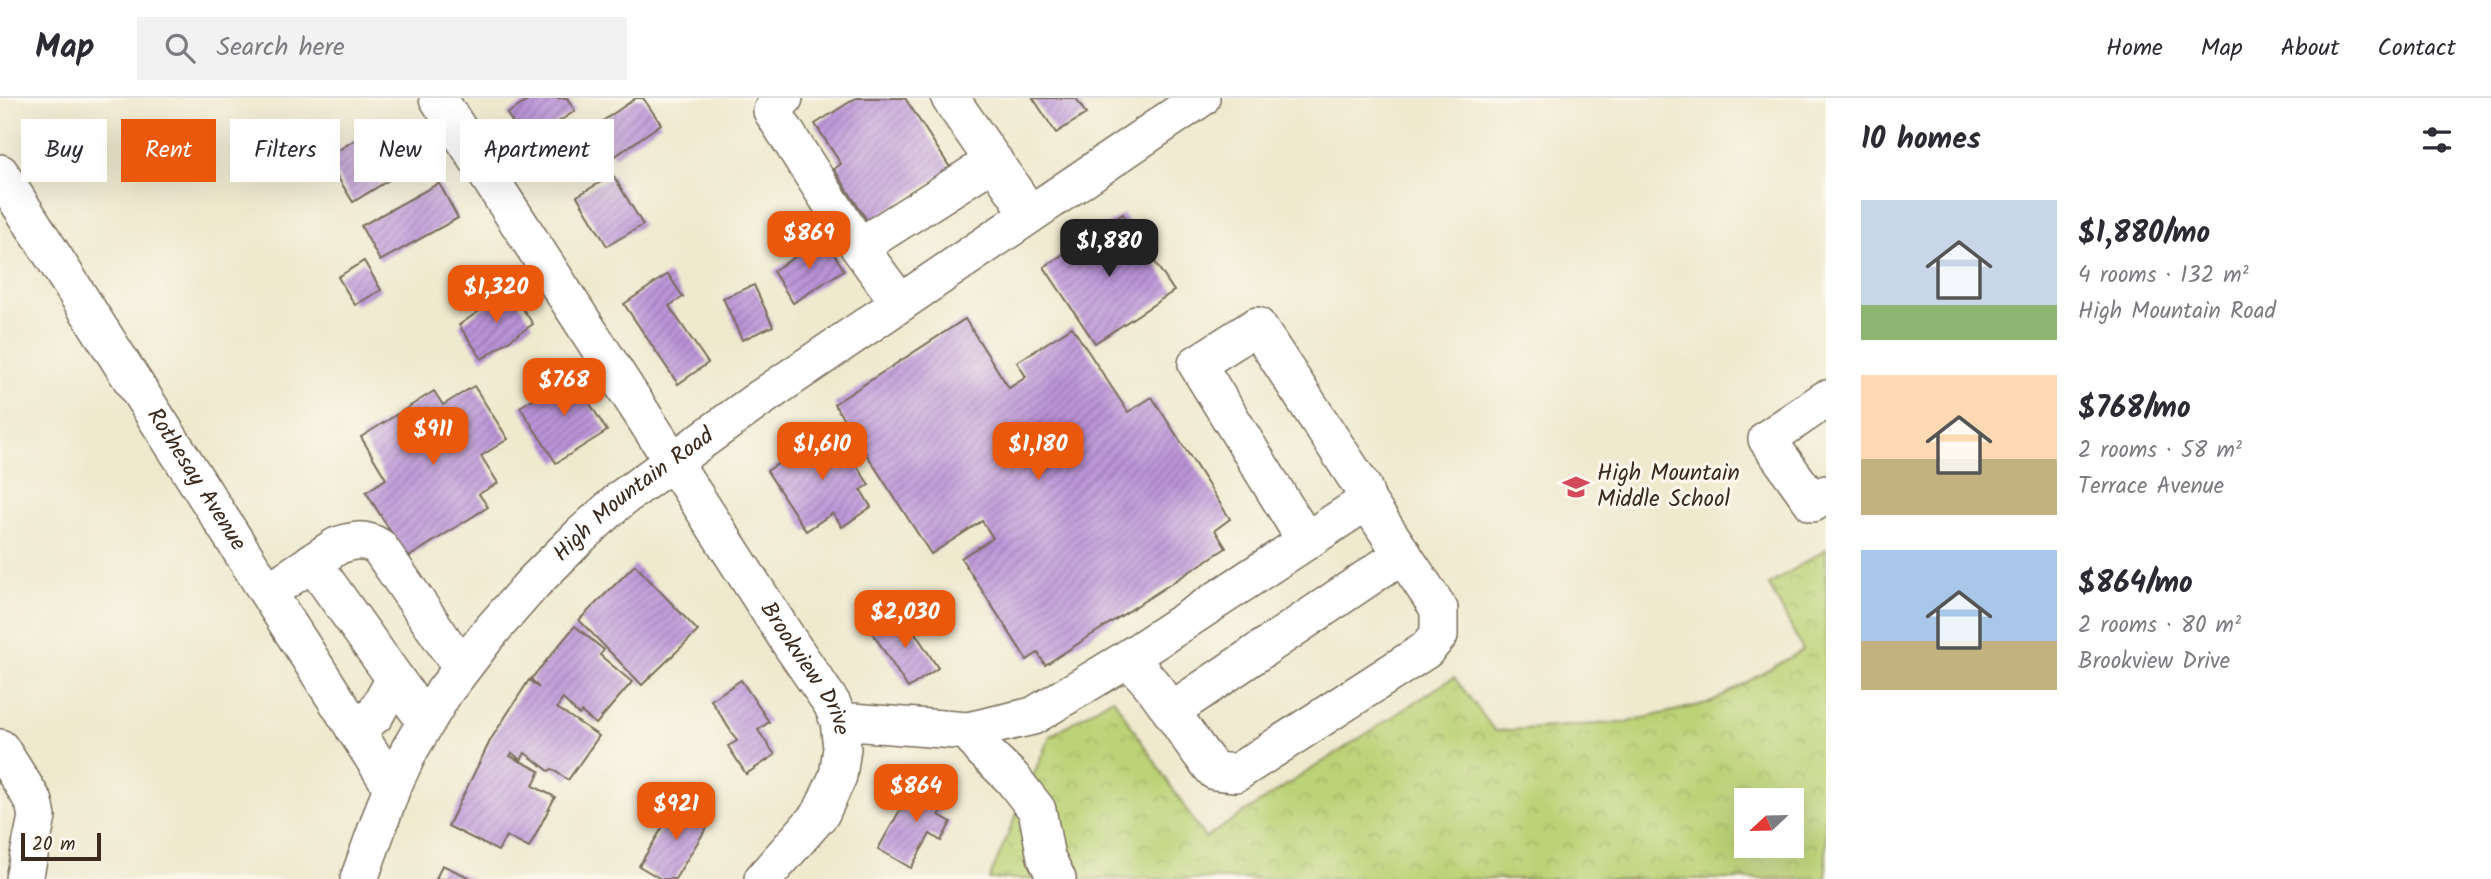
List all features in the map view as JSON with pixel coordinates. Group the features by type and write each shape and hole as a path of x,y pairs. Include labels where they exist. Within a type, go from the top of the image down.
{"street":[{"name":"Brookview Drive","path":"438,98 832,704 839,721 842,748 838,776 826,804 763,879"},
{"path":"784,98 772,111 859,247 900,303"},
{"path":"950,98 1030,214"},
{"name":"High Mountain Road","path":"359,879 392,788 426,722 490,632 581,535 622,498 1030,214 1156,111 1201,98"},
{"path":"859,247 994,161"},
{"name":"Rothesay Avenue","path":"0,174 392,788"},
{"path":"1127,659 1144,674 1198,751 1216,771 1236,773 1426,650 1439,635 1439,610 1257,326 1197,364 1306,541"},
{"path":"1826,399 1767,439 1813,503 1826,495"},
{"path":"839,721 968,731 1033,716 1127,659 1367,501"},
{"path":"268,593 337,546 360,540 369,542 379,547 462,668"},
{"path":"1171,711 1403,554"},
{"path":"313,562 426,722"},
{"path":"355,730 375,715 395,678"},
{"path":"968,731 1012,778 1037,810 1046,857 1057,879"},
{"path":"0,748 36,809 37,817 24,879"}],"green space":[{"path":"1826,549 1826,879 989,879 1050,736 1113,698 1205,838 1454,677 1495,731 1627,722 1712,702 1803,650 1769,585"}],"building":[{"path":"532,98 567,98 575,111 563,119 510,119 507,114"},
{"path":"636,98 643,98 661,124 614,157 614,119 606,119"},
{"path":"856,98 905,98 951,169 868,222 834,169 841,164 815,124"},
{"path":"1033,98 1076,98 1086,114 1056,133"},
{"path":"354,140 354,182 386,182 353,202 340,181 340,149"},
{"path":"614,177 643,225 607,246 577,196 601,182 614,182"},
{"path":"439,183 458,218 380,261 361,226"},
{"path":"1123,214 1174,291 1095,343 1044,267"},
{"path":"824,238 844,270 793,303 773,271"},
{"path":"364,261 381,290 355,305 338,277"},
{"path":"668,274 683,297 669,306 708,363 678,384 624,304"},
{"path":"754,285 773,326 742,340 723,298"},
{"path":"510,290 533,324 482,359 459,325"},
{"path":"965,319 1009,388 1026,377 1017,362 1072,327 1128,412 1152,397 1230,519 1215,530 1226,548 1045,665 1038,653 1027,660 961,558 993,538 982,521 931,554 834,404"},
{"path":"576,372 593,399 589,402 607,431 556,463 520,407"},
{"path":"474,386 508,439 481,456 498,483 479,494 488,507 407,558 366,492 386,479 361,437 434,391 443,405"},
{"path":"833,428 869,485 861,490 871,507 842,527 833,513 806,531 767,471"},
{"path":"635,565 698,631 642,685 579,620"},
{"path":"902,613 938,668 908,688 872,632"},
{"path":"575,626 604,650 600,655 632,682 596,724 581,712 579,715 563,699 560,703 557,708 599,736 568,780 552,769 549,771 525,753 521,760 512,753 510,756 540,771 533,786 555,797 529,848 506,836 498,851 448,826 491,739 529,680 539,688 531,679"},
{"path":"741,680 769,722 758,730 775,755 746,774 728,746 737,741 711,700"},
{"path":"917,780 949,798 939,815 951,822 941,841 930,834 911,868 878,849"},
{"path":"680,799 712,819 675,879 661,879 639,866"},
{"path":"442,865 473,879 436,879"}],"place":[{"name":"High Mountain Middle School","path":"1576,487"}]}
